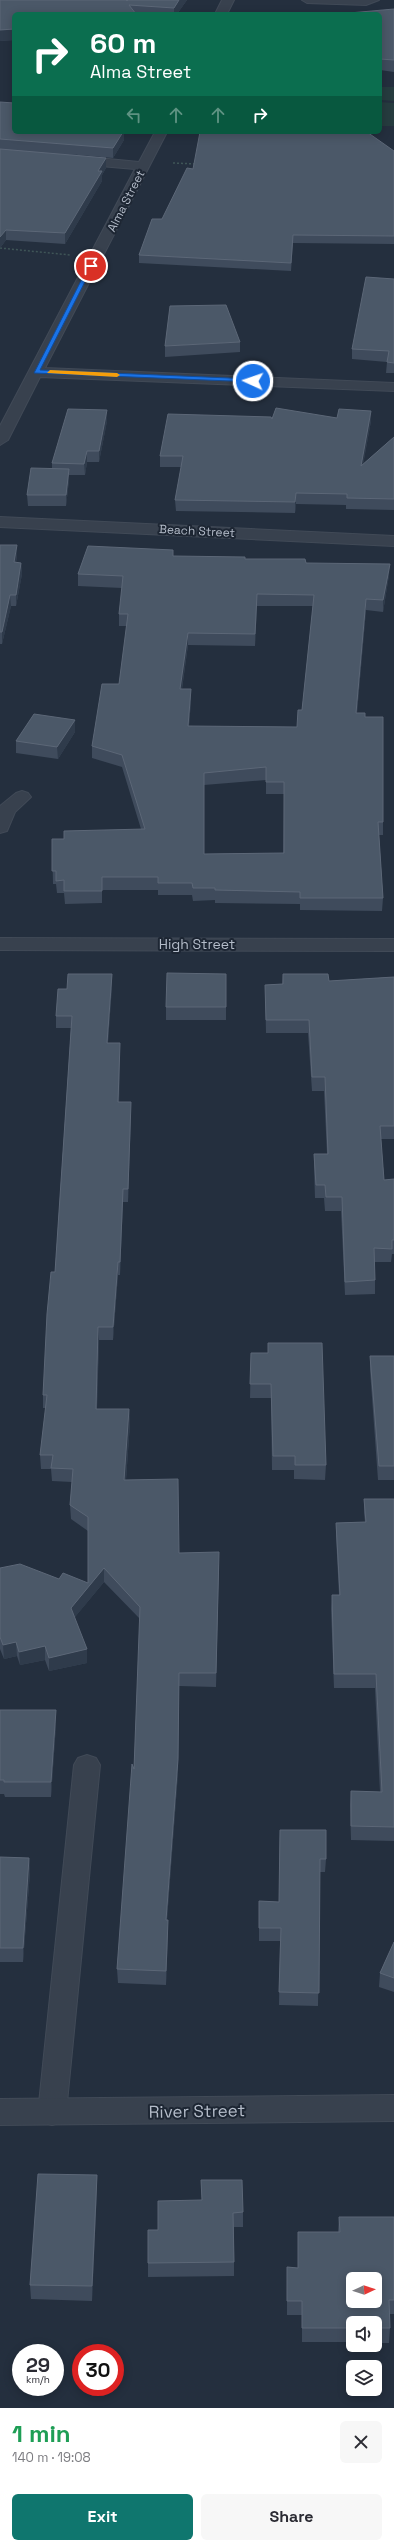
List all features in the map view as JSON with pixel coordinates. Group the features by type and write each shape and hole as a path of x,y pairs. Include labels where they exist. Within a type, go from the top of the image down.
{"street":[{"path":"222,12 228,0"},
{"name":"Alma Street","path":"0,440 160,134"},
{"path":"64,159 145,164"},
{"path":"36,372 393,391"},
{"name":"Beach Street","path":"0,522 394,541"},
{"path":"0,826 7,809 22,797"},
{"name":"High Street","path":"0,944 394,945"},
{"name":"River Street","path":"0,2112 52,2113 394,2108"}],"lane":[{"path":"307,0 366,2 374,0"},
{"path":"52,2113 88,1765"}],"path":[{"path":"145,164 202,164"},
{"path":"0,248 96,258"}],"green space":[{"path":"382,87 394,87 394,101 382,100"},
{"path":"382,102 394,103 394,126 382,126"}],"building":[{"path":"0,0 179,0 174,8 129,5 134,12 12,12 12,29 0,30"},
{"path":"394,9 394,60 382,59 382,12 360,12"},
{"path":"0,102 12,103 12,134 122,134 113,148 0,139"},
{"path":"200,134 370,134 394,151 394,236 293,235 291,263 139,255 152,219 162,219 187,168 193,169"},
{"path":"0,149 106,158 98,171 102,171 65,233 6,230 0,237"},
{"path":"366,277 394,279 394,363 387,362 389,351 352,349"},
{"path":"226,305 240,342 165,346 170,306"},
{"path":"276,408 337,418 339,409 371,411 361,466 394,437 394,499 347,498 347,494 296,493 295,502 175,500 183,456 160,456 168,414 271,417 272,419"},
{"path":"68,409 107,410 99,451 87,451 84,464 52,463"},
{"path":"31,468 69,469 66,495 27,495"},
{"path":"0,545 17,545 14,562 21,563 16,595 10,595 2,632 0,632"},
{"path":"88,546 173,550 173,556 245,557 245,559 305,559 306,563 390,564 383,600 366,599 356,713 365,713 365,717 383,717 383,822 378,822 383,898 300,898 300,892 215,890 215,888 193,888 192,883 158,883 158,877 102,877 102,891 64,891 64,880 56,881 56,871 52,871 52,839 64,839 64,831 145,829 122,755 92,746 102,684 119,684 128,614 119,614 123,576 78,574","holes":["257,594 314,595 302,710 298,710 297,727 188,726 191,689 180,689 188,633 255,634","266,767 266,782 284,782 284,853 204,854 204,773"]},
{"path":"34,714 75,720 57,747 16,741"},
{"path":"167,973 226,974 226,1007 166,1007"},
{"path":"68,974 112,974 107,1043 120,1043 118,1102 131,1102 128,1189 123,1189 120,1262 118,1262 113,1327 98,1327 96,1409 129,1409 124,1480 178,1479 179,1553 219,1552 216,1673 179,1673 178,1759 166,1920 168,1920 166,1971 117,1969 132,1764 134,1769 140,1607 104,1568 71,1608 87,1649 49,1658 45,1646 19,1652 16,1642 3,1645 0,1637 0,1568 20,1564 59,1579 63,1573 88,1583 88,1517 70,1505 73,1469 51,1468 53,1455 40,1455 47,1395 43,1395 47,1314 51,1272 55,1272 72,1016 56,1016 58,989 67,989"},
{"path":"283,974 328,974 329,981 394,977 394,1126 380,1126 384,1180 394,1179 394,1240 392,1240 392,1249 374,1248 375,1280 345,1282 342,1197 326,1197 325,1185 316,1185 314,1154 328,1154 325,1077 312,1077 309,1020 266,1020 265,985 283,984"},
{"path":"268,1343 322,1343 326,1465 295,1465 295,1456 273,1456 271,1384 250,1384 251,1353 268,1353"},
{"path":"370,1356 394,1356 394,1466 379,1466"},
{"path":"364,1499 394,1499 394,1827 351,1826 351,1791 382,1792 376,1674 334,1674 332,1595 340,1595 336,1523 366,1522"},
{"path":"0,1710 56,1710 51,1782 4,1782 4,1780 0,1780"},
{"path":"280,1830 326,1830 326,1859 320,1859 319,1993 279,1992 281,1928 259,1928 259,1901 279,1902"},
{"path":"0,1857 29,1858 23,1948 0,1948"},
{"path":"394,1942 394,1978 380,1973"},
{"path":"38,2174 97,2175 92,2286 30,2285"},
{"path":"201,2180 242,2180 243,2212 233,2213 234,2262 148,2263 148,2230 158,2230 158,2201 202,2200"},
{"path":"339,2217 394,2217 394,2300 389,2300 390,2328 382,2328 382,2316 346,2316 346,2328 302,2328 302,2301 287,2301 287,2267 298,2268 298,2232 340,2232"}],"slow traffic":[{"path":"50,372 117,375"}],"route":[{"path":"91,266 36,372 253,381"}]}
